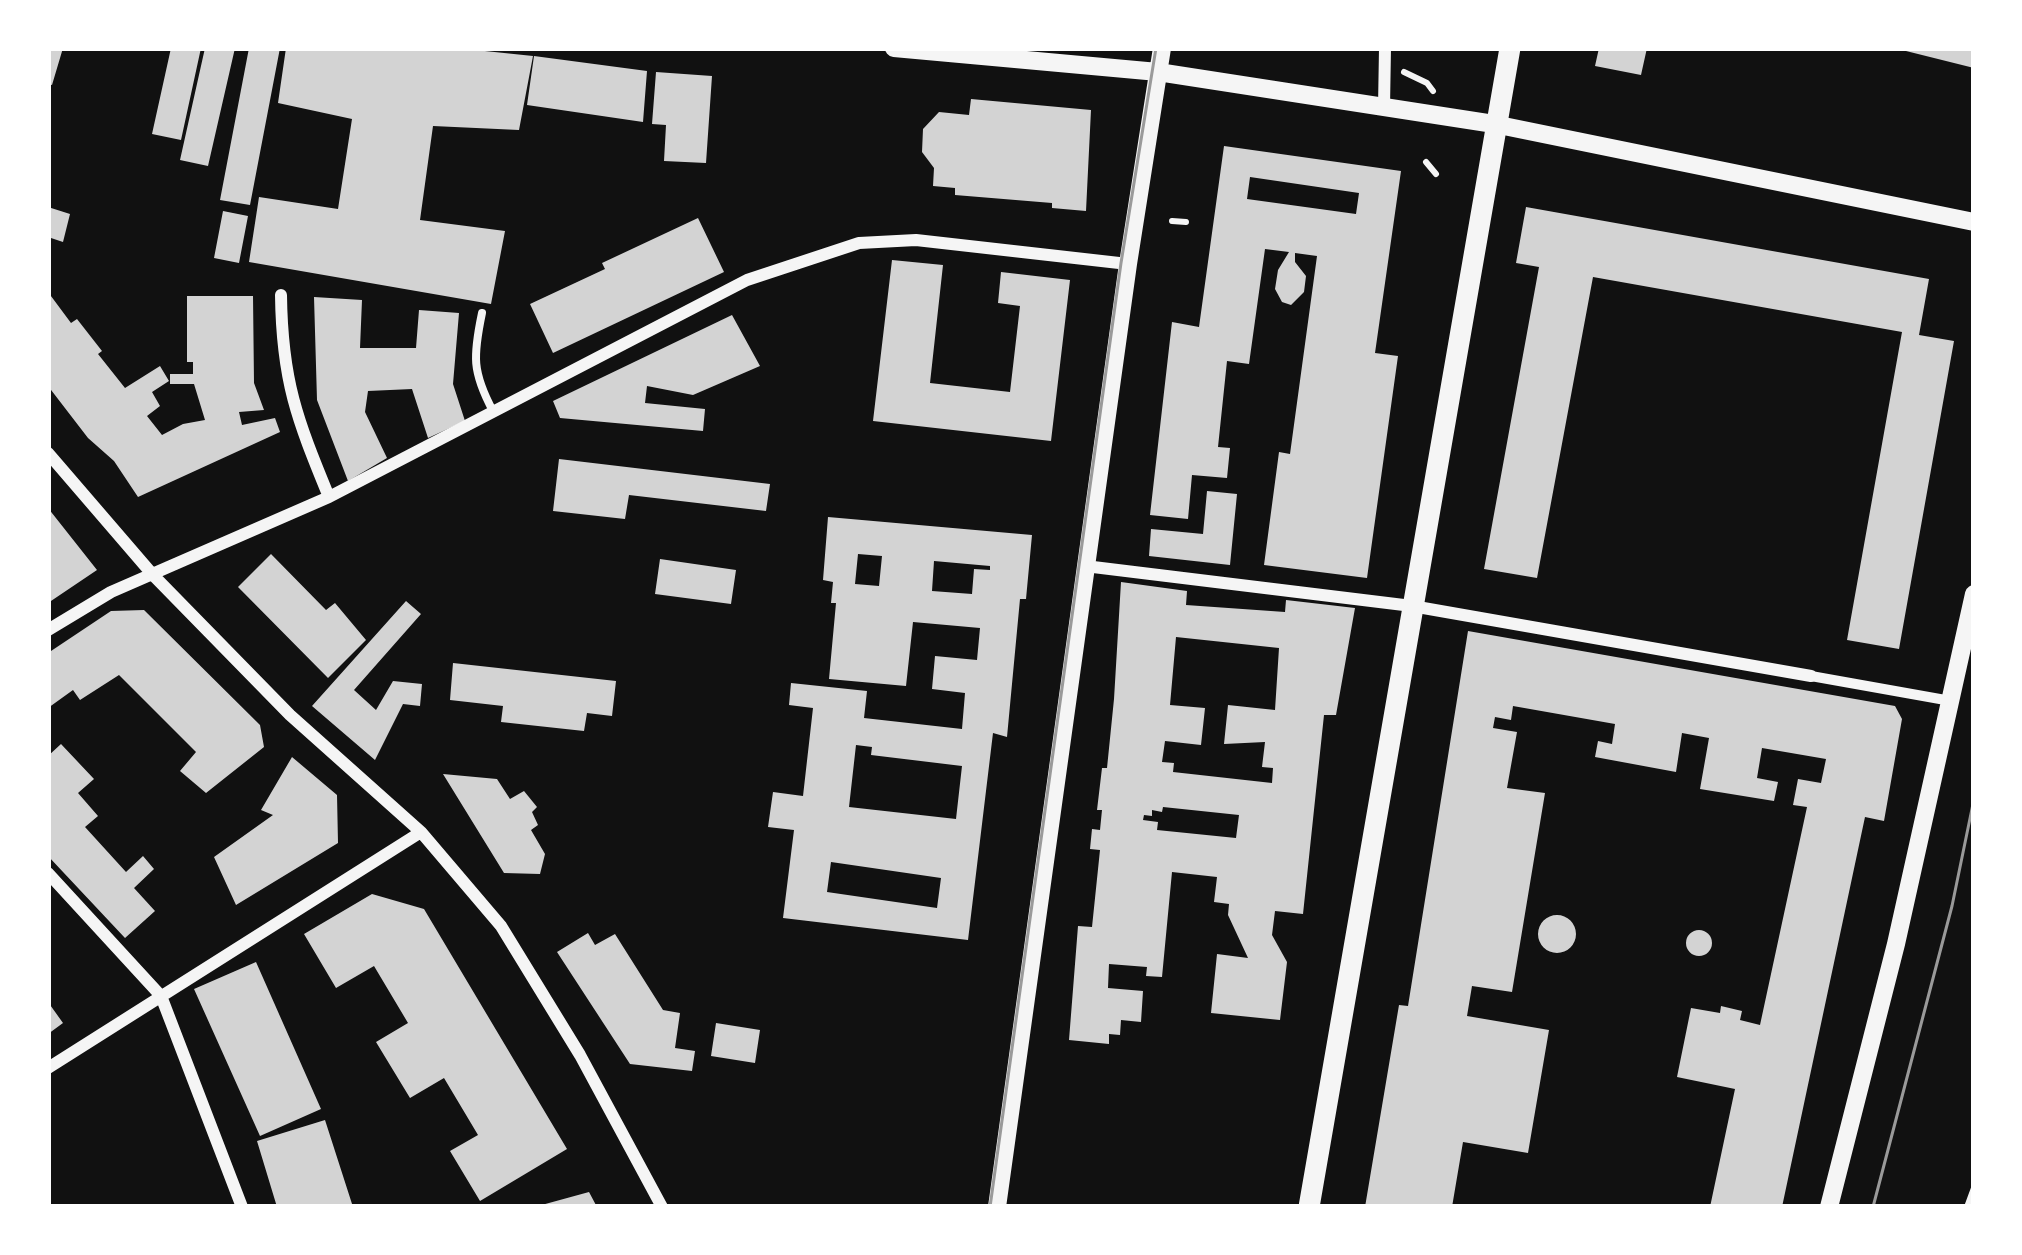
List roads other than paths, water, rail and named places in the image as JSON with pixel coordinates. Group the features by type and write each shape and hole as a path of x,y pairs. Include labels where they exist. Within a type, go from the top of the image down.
{"main road":[{"path":"1309,1207 1510,48"}],"street":[{"path":"894,48 1016,53 1494,124 1974,223"},
{"path":"997,1207 1162,48"},
{"path":"1384,107 1385,56"},
{"path":"48,630 111,592 329,496 747,280 859,243 916,240 1128,264"},
{"path":"281,295 289,392 329,496"},
{"path":"48,453 153,574 290,715 421,832 501,926 580,1055 662,1207"},
{"path":"1085,566 1412,607 1951,701"},
{"path":"1829,1207 1896,944 1974,594"},
{"path":"48,1068 421,832"},
{"path":"48,873 161,996 242,1207"}],"lane":[{"path":"482,313 474,363 494,412"}],"tram line":[{"path":"990,1207 1121,263 1156,48"},
{"path":"1873,1207 1952,906 1974,799"}]}
